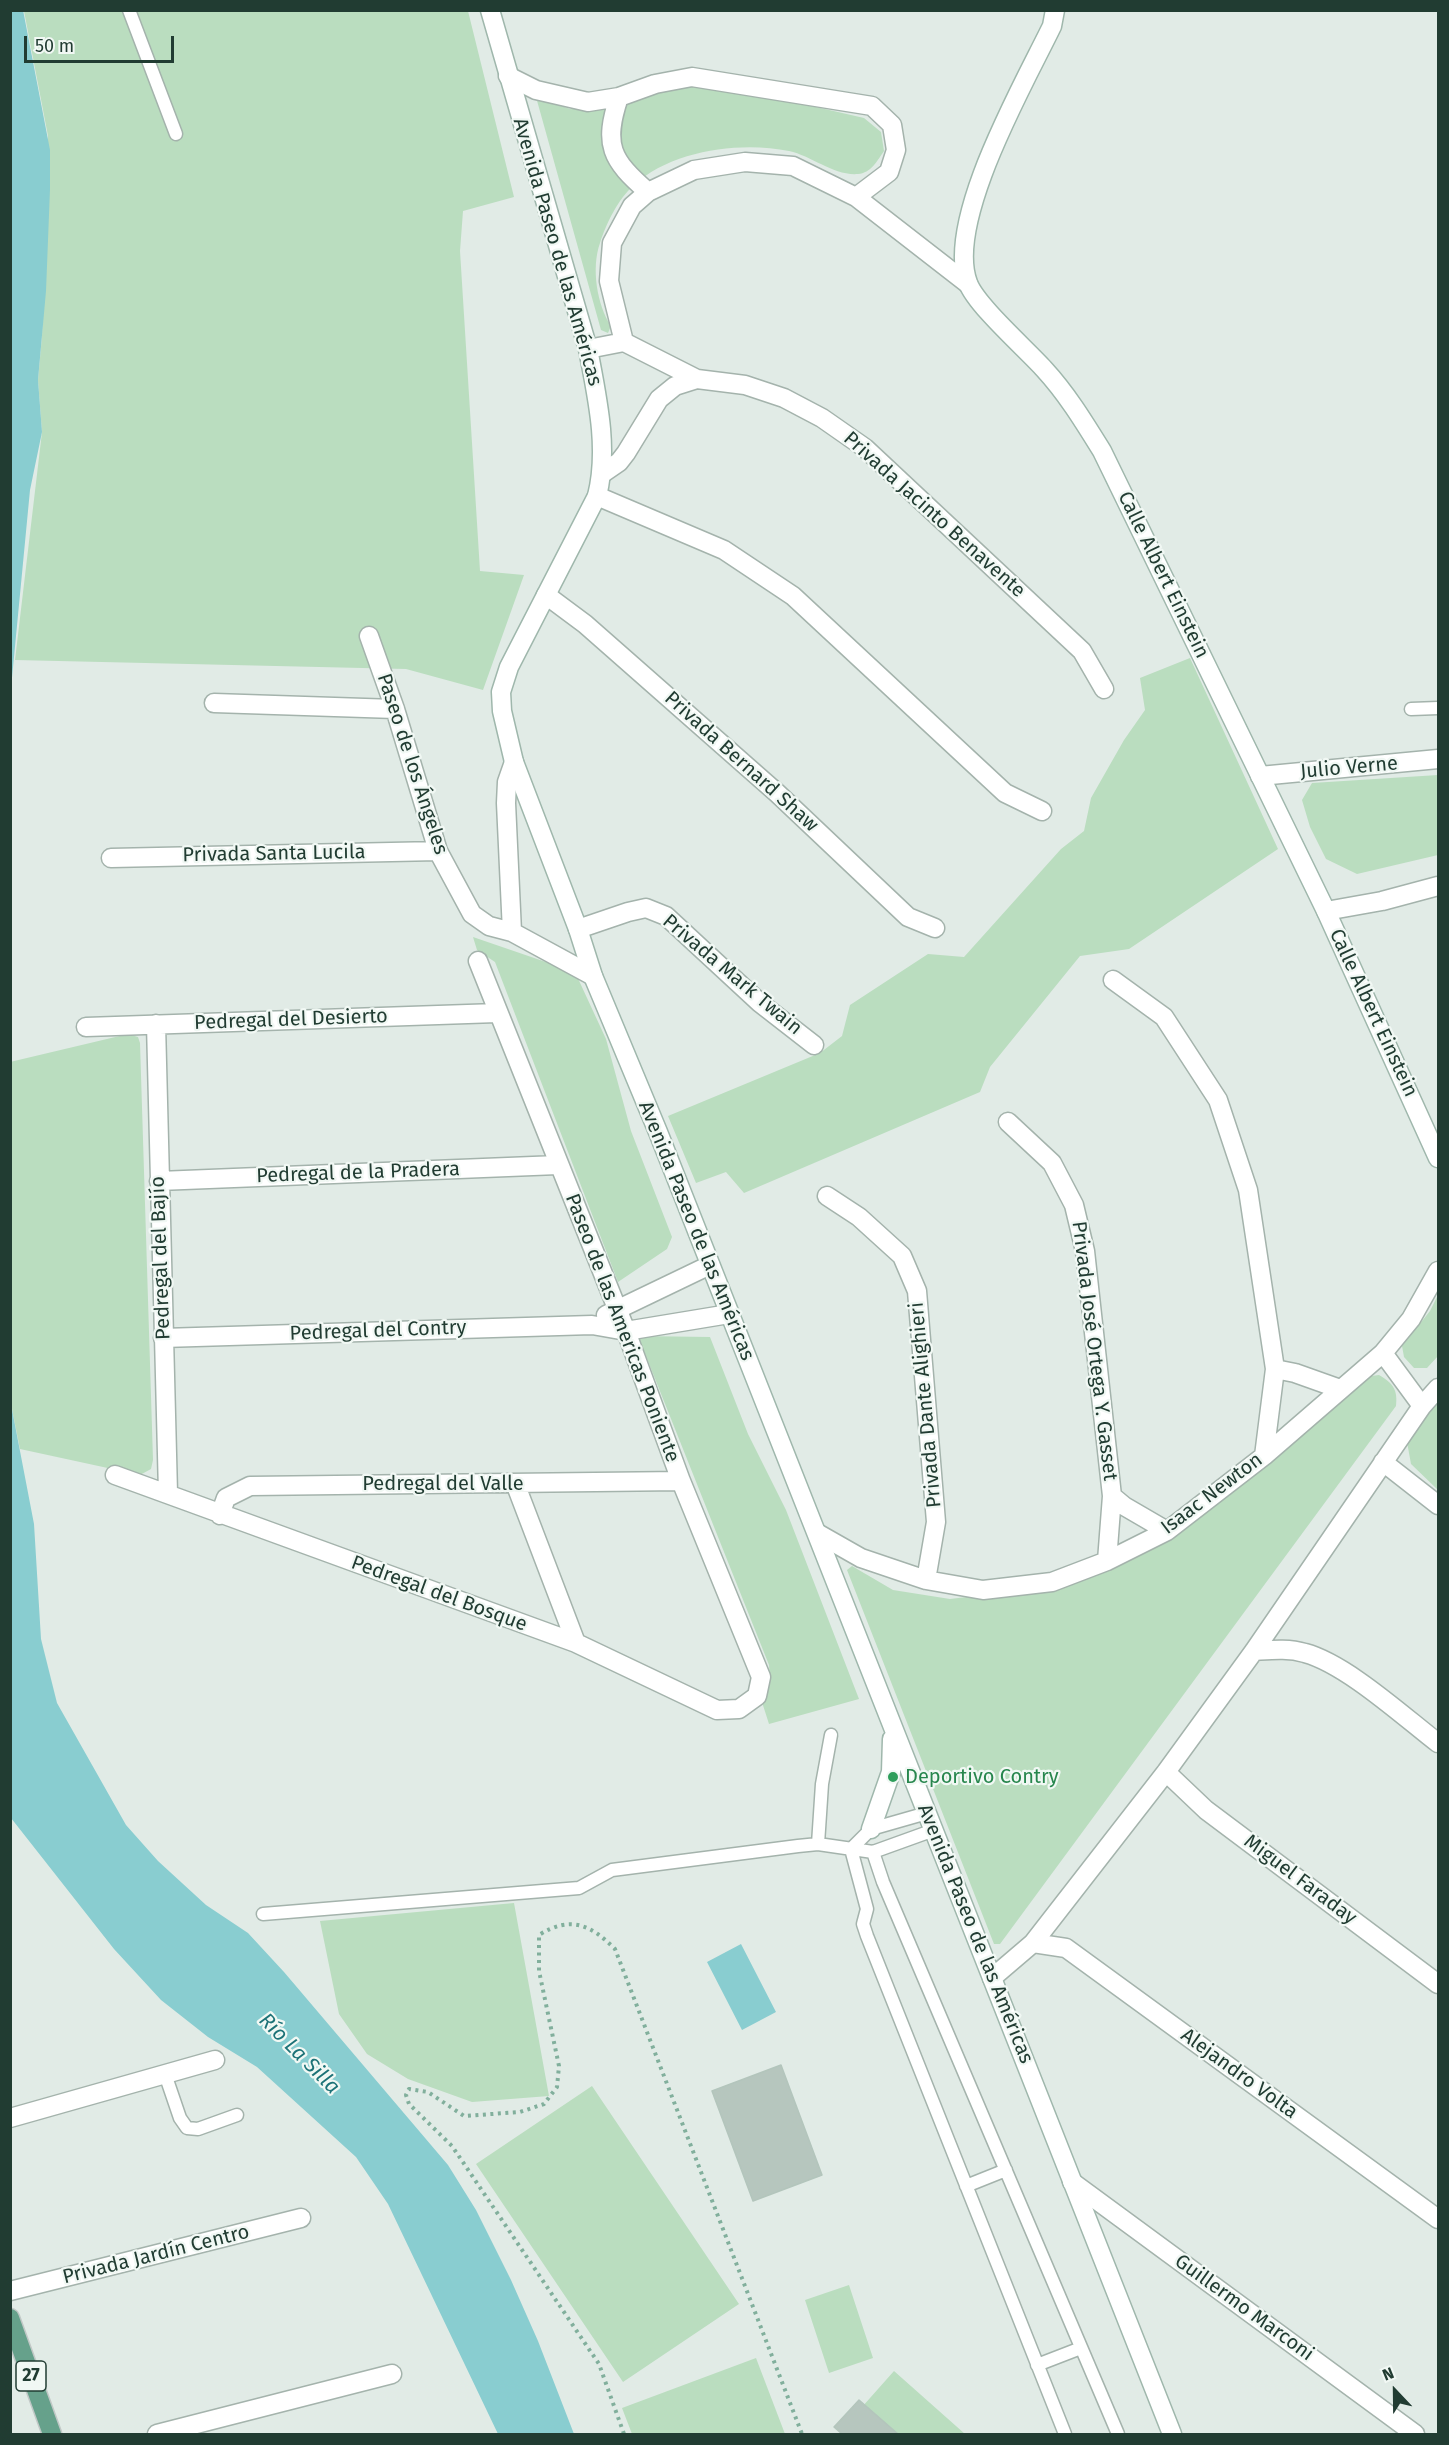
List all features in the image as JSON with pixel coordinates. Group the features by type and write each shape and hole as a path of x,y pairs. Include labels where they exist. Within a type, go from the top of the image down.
{"main road":[{"name":"27","path":"10,2318 52,2434"}],"street":[{"name":"Avenida Paseo de las Américas","path":"490,10 507,76 588,349 599,405 603,473 597,496 509,667 501,692 502,711 513,762 579,929 593,976 817,1533 1172,2434"},
{"path":"968,284 965,252 968,221 980,180 1052,26 1055,10"},
{"path":"507,76 536,90 588,102 619,97 655,84 692,77 872,106 892,125 896,150 889,172 856,197"},
{"path":"619,97 609,136 616,158 630,177 648,192"},
{"path":"588,349 624,342 609,281 612,243 632,206 648,192 694,170 745,162 793,166 856,197 968,284"},
{"name":"Calle Albert Einstein","path":"968,284 987,310 1045,370 1076,408 1102,451 1326,911 1438,1158"},
{"name":"Privada Jacinto Benavente","path":"624,342 697,379 745,385 784,398 822,418 865,448 1082,651 1104,689"},
{"name":"Privada Jacinto Benavente","path":"603,473 619,462 626,453 659,399 675,386 697,379"},
{"path":"597,496 651,517 724,550 794,596 1005,792 1042,811"},
{"name":"Privada Bernard Shaw","path":"546,595 585,624 769,785 909,917 935,928"},
{"name":"Paseo de los Ángeles","path":"369,636 395,709 438,851 478,920 512,932 593,976"},
{"path":"214,703 395,709"},
{"name":"Julio Verne","path":"1260,776 1438,759"},
{"path":"512,932 506,803 507,782 513,762"},
{"name":"Privada Santa Lucila","path":"111,858 438,851"},
{"path":"1326,911 1382,901 1438,886"},
{"name":"Privada Mark Twain","path":"579,929 628,912 646,909 666,916 760,1003 814,1045"},
{"name":"Paseo de las Americas Poniente","path":"478,962 626,1331 681,1481 760,1677 757,1696"},
{"path":"1113,981 1164,1017 1218,1101 1248,1190 1275,1369 1264,1456"},
{"name":"Pedregal del Desierto","path":"86,1027 497,1013"},
{"name":"Pedregal del Bajío","path":"156,1024 168,1493"},
{"name":"Privada José Ortega Y. Gasset","path":"1008,1122 1052,1163 1074,1205 1085,1251 1112,1496 1107,1561"},
{"name":"Pedregal de la Pradera","path":"159,1181 558,1166"},
{"name":"Privada Dante Alighieri","path":"827,1197 859,1217 902,1256 917,1290 936,1522 926,1580"},
{"path":"592,1325 616,1309 710,1265"},
{"name":"Isaac Newton","path":"817,1533 861,1558 926,1580 983,1590 1052,1581 1107,1561 1167,1531 1264,1456 1383,1353 1411,1319 1438,1270"},
{"name":"Pedregal del Contry","path":"163,1338 592,1325 626,1331 664,1327 729,1314"},
{"path":"1383,1353 1422,1406"},
{"path":"1275,1369 1295,1373 1340,1389"},
{"path":"992,1978 1033,1943 1166,1772 1254,1651 1422,1406 1438,1388"},
{"path":"1383,1462 1438,1505"},
{"name":"Pedregal del Bosque","path":"115,1475 576,1644 717,1710 739,1709 757,1696"},
{"name":"Pedregal del Valle","path":"220,1515 226,1498 250,1486 681,1481"},
{"path":"515,1483 576,1644"},
{"name":"Privada José Ortega Y. Gasset","path":"1112,1496 1124,1506 1167,1531"},
{"path":"1254,1651 1277,1649 1305,1653 1326,1662 1350,1676 1438,1743"},
{"path":"872,1830 891,1772 892,1728"},
{"name":"Miguel Faraday","path":"1166,1772 1206,1810 1438,1984"},
{"name":"Alejandro Volta","path":"1033,1943 1065,1948 1438,2219"},
{"path":"10,2118 214,2060"},
{"name":"Guillermo Marconi","path":"1072,2182 1415,2434"},
{"name":"Privada Jardín Centro","path":"10,2291 301,2218"},
{"path":"157,2434 392,2374"}],"lane":[{"path":"129,10 176,134"},
{"path":"1411,709 1438,708"},
{"path":"818,1844 822,1784 831,1735"},
{"path":"851,1849 872,1830 931,1822"},
{"path":"262,1914 579,1888 612,1870 818,1844 873,1852 931,1822"},
{"path":"851,1849 867,1909 863,1924 867,1936 1065,2434"},
{"path":"873,1852 883,1882 1119,2434"},
{"path":"165,2074 180,2118 188,2128 198,2129 237,2115"},
{"path":"966,2186 1006,2170"},
{"path":"1037,2365 1082,2348"}],"path":[{"path":"624,2434 598,2364 452,2146 409,2104 406,2096 409,2089 418,2088 464,2116 520,2112 544,2104 557,2087 559,2066 539,1971 539,1935 549,1928 572,1924 593,1928 615,1948 801,2434"}],"green space":[{"path":"24,11 468,11 514,197 463,211 460,251 480,571 524,575 483,690 406,669 15,660 42,432 38,380 42,336 48,136"},
{"path":"693,82 729,87 864,118 881,132 884,151 870,169 858,174 840,172 789,151 750,147 708,151 687,156 650,173 634,185 618,204 597,253 597,286 602,308 611,326 608,333 601,330 536,97 570,109 638,97"},
{"path":"1190,658 1278,849 1129,949 1080,956 990,1067 980,1092 744,1193 726,1172 696,1183 668,1116 820,1053 842,1036 850,1005 928,954 964,957 1061,849 1084,831 1091,798 1124,740 1145,710 1140,678"},
{"path":"1438,775 1438,855 1357,874 1326,859 1310,827 1302,800 1312,783"},
{"path":"473,937 575,972 606,1039 631,1131 672,1237 667,1249 618,1282 495,962 477,950"},
{"path":"128,1034 138,1037 140,1043 153,1460 151,1469 140,1475 20,1449 10,1399 10,1062"},
{"path":"1438,1295 1438,1356 1427,1368 1414,1368 1404,1357 1402,1346 1430,1311"},
{"path":"638,1336 710,1337 748,1434 786,1510 859,1699 769,1724 761,1699 770,1680 769,1665"},
{"path":"1379,1375 1394,1387 1396,1406 1000,1944 994,1944 847,1570 852,1566 893,1590 950,1599 1008,1592 1132,1554 1364,1377"},
{"path":"1438,1396 1438,1490 1411,1464 1407,1442"},
{"path":"514,1903 549,2096 472,2102 408,2079 367,2054 339,2014 320,1921"},
{"path":"592,2086 739,2304 623,2382 476,2164"},
{"path":"849,2285 873,2358 829,2373 805,2300"},
{"path":"756,2358 785,2434 632,2434 622,2408"},
{"path":"894,2371 965,2434 875,2434 854,2416"}],"water":[{"path":"23,10 50,150 50,189 46,291 38,380 42,432 30,490 11,688 10,11"},
{"name":"Río La Silla","path":"10,1399 34,1524 41,1639 57,1703 126,1825 158,1861 206,1905 248,1933 284,1972 448,2165 476,2210 511,2280 538,2341 574,2434 498,2434 388,2204 356,2157 257,2067 208,2037 161,2000 114,1949 11,1818"},
{"path":"741,1944 776,2012 742,2030 707,1962"}],"building":[{"path":"781,2065 822,2175 753,2201 712,2091"},
{"path":"859,2400 898,2434 842,2434 834,2427"}],"place":[{"name":"Deportivo Contry","path":"893,1777"}]}
